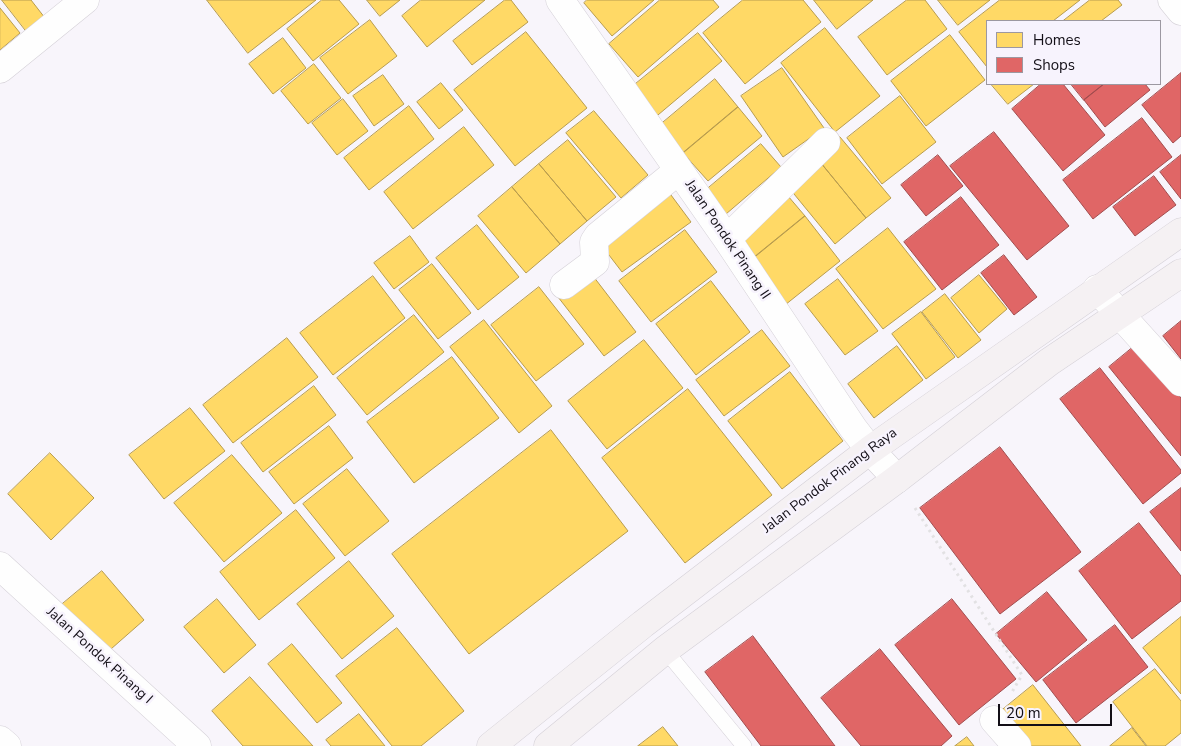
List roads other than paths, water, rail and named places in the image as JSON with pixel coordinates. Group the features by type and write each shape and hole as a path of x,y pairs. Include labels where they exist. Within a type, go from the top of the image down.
{"main road":[{"name":"Jalan Pondok Pinang Raya","path":"490,746 643,624 870,450 1097,289 1181,232"},
{"path":"548,746 665,650 897,478 1048,362 1181,273"}],"street":[{"path":"0,69 85,0"},
{"name":"Jalan Pondok Pinang II","path":"560,0 727,239 870,450 897,478"},
{"path":"1172,0 1181,11"},
{"path":"727,239 826,142"},
{"path":"564,285 595,262 594,242 598,236 678,170"},
{"path":"1097,289 1181,382"},
{"name":"Jalan Pondok Pinang I","path":"0,566 197,746"},
{"path":"994,720 1017,746"},
{"path":"0,740 7,746"}],"lane":[{"path":"665,650 744,746"}]}
